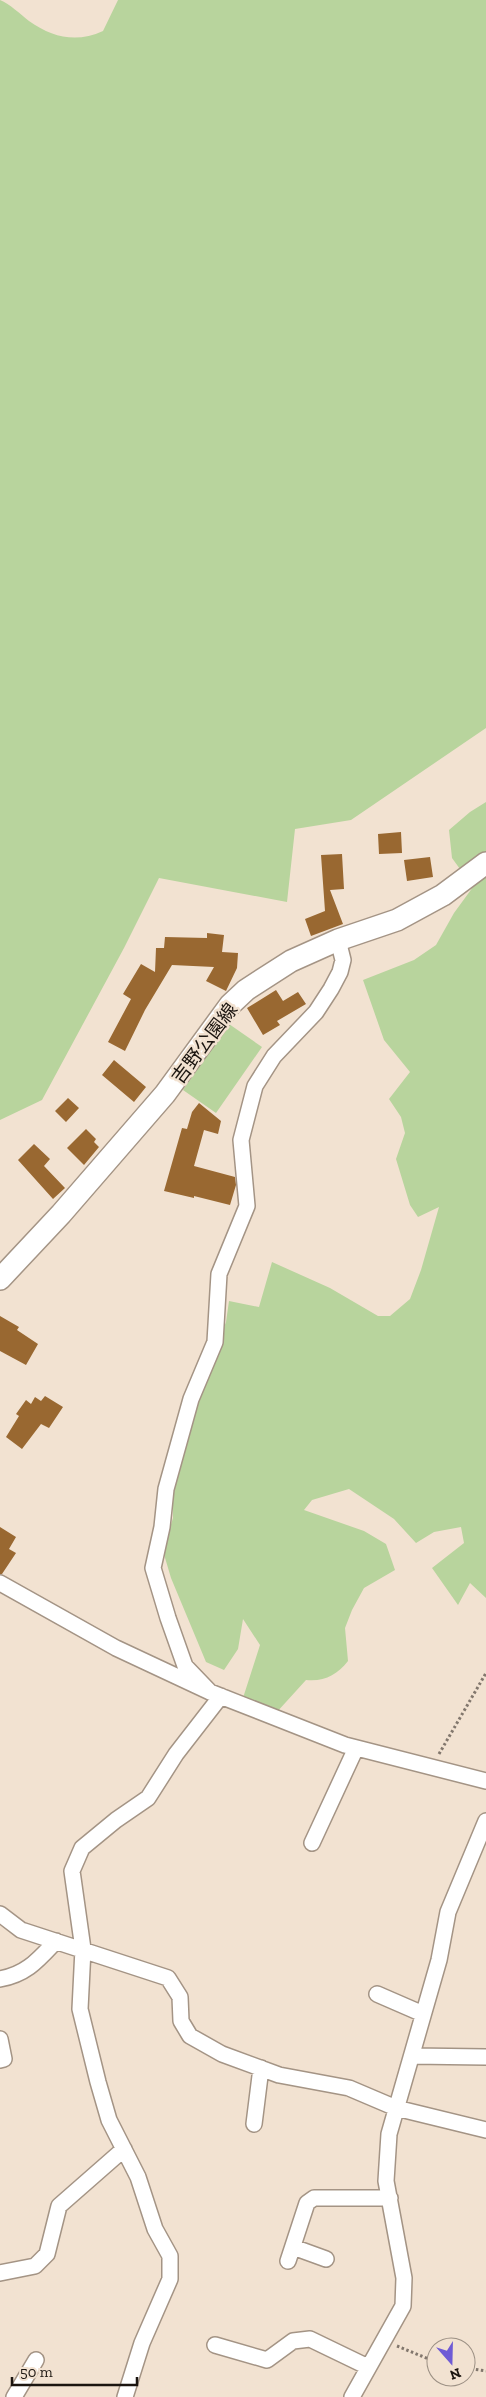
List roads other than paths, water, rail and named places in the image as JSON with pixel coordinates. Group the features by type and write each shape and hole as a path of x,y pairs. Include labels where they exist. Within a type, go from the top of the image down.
{"main road":[{"name":"吉野公園線","path":"0,1279 61,1214 165,1094 230,1006 265,976 291,961 338,940 404,916 443,895 486,863"}],"street":[{"path":"216,1694 185,1666 153,1568 162,1527 166,1489 188,1408 215,1342 219,1274 247,1206 241,1140 256,1086 274,1056 316,1012 332,989 343,960 338,940"},
{"path":"2,1588 116,1648 216,1694 356,1748 486,1781"},
{"path":"125,2397 142,2344 170,2279 170,2256 155,2229 138,2177 109,2120 80,2009 83,1950 72,1871 82,1848 116,1820 148,1798 216,1694"},
{"path":"312,1843 356,1748"},
{"path":"352,2397 403,2306 404,2287 399,2245 386,2181 389,2134 439,1960 448,1912 486,1821"},
{"path":"0,1914 21,1930 168,1978 180,1997 181,2020 190,2036 222,2054 279,2075 349,2088 396,2108 486,2130"},
{"path":"0,1979 17,1976 35,1963 56,1941"},
{"path":"378,1994 423,2014"},
{"path":"0,2039 4,2059 0,2060"},
{"path":"412,2056 486,2057"},
{"path":"254,2124 261,2068"},
{"path":"0,2273 34,2266 47,2254 59,2206 124,2149"},
{"path":"326,2259 290,2254 307,2203 314,2198 390,2198"},
{"path":"215,2344 267,2360 293,2340 310,2339 368,2367"},
{"path":"14,2397 36,2360"}]}
